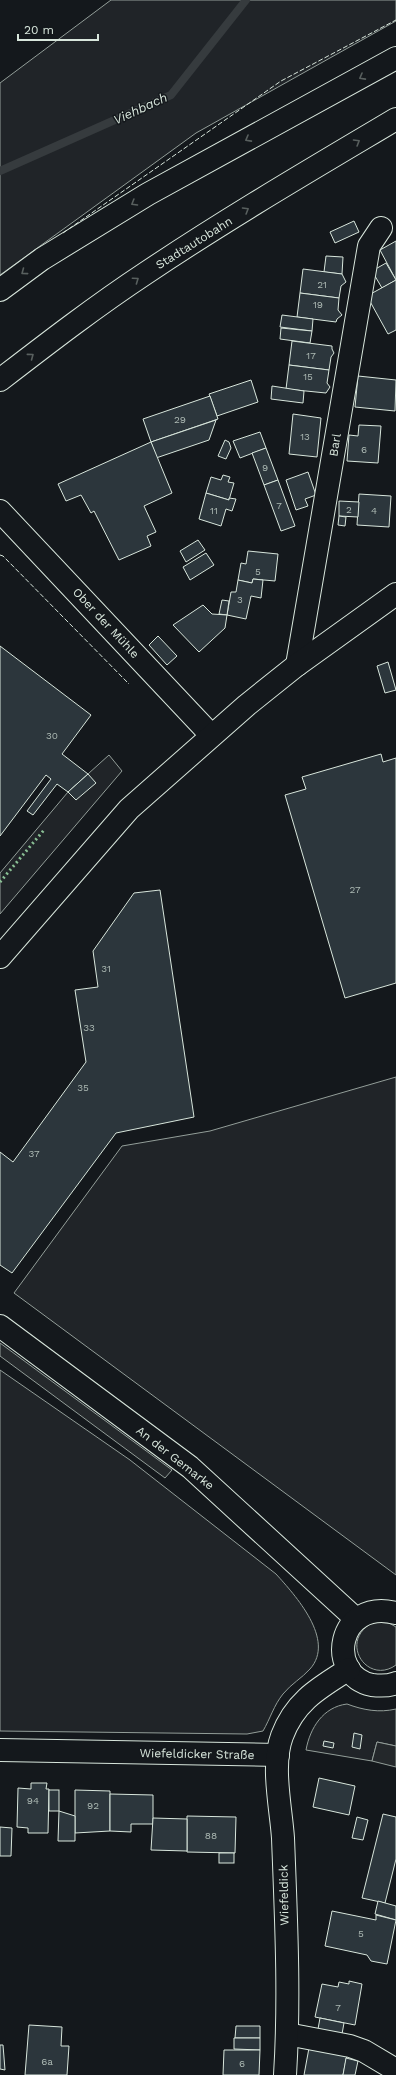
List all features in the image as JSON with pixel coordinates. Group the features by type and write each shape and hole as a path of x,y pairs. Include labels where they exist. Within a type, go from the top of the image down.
{"main road":[{"path":"0,290 42,259 148,194 396,58"},
{"name":"Stadtautobahn","path":"0,380 77,321 146,273 209,232 396,119"},
{"name":"Barl","path":"297,665 369,246 381,228"},
{"name":"Ober der Mühle","path":"0,511 211,735"},
{"path":"0,956 129,809 211,735 297,665 396,594"},
{"name":"An der Gemarke","path":"0,1326 190,1467 356,1619"},
{"path":"396,1613 375,1610 364,1614 356,1619 348,1628 343,1646 344,1659 349,1669 357,1678 366,1683 378,1686 396,1683"},
{"path":"278,1755 282,1736 296,1708 307,1696 349,1669"},
{"name":"Wiefeldicker Straße","path":"0,1750 278,1755"},
{"name":"Wiefeldick","path":"278,1755 282,1838 287,2034 285,2075"},
{"path":"287,2034 350,2046 364,2051 396,2070"}],"shaded area":[{"path":"111,0 396,0 396,21 196,133 0,275 0,83"},
{"path":"109,755 122,771 0,914 0,873 68,792"},
{"path":"396,1077 396,1575 14,1293 122,1146 210,1131"},
{"path":"0,1343 172,1470 165,1478 0,1356"},
{"path":"0,1370 130,1460 276,1574 302,1606 310,1618 316,1632 318,1645 317,1657 310,1669 289,1687 280,1698 263,1731 247,1734 0,1731"},
{"path":"374,1622 389,1623 396,1627 396,1665 385,1670 375,1670 367,1665 360,1658 357,1649 358,1639 363,1630"},
{"path":"347,1704 371,1710 383,1711 396,1709 396,1746 377,1742 372,1761 306,1750 314,1727 319,1720 331,1709"},
{"path":"377,1742 396,1746 396,1767 372,1761"}],"building":[{"path":"354,221 359,232 335,243 330,232"},
{"path":"396,241 396,280 380,250"},
{"path":"326,256 343,257 342,274 324,272"},
{"path":"386,263 396,280 382,288 372,271"},
{"path":"303,269 342,274 346,282 341,286 339,298 300,293"},
{"path":"396,280 396,330 388,334 367,296"},
{"path":"300,293 339,298 338,310 342,315 336,322 297,317"},
{"path":"282,315 313,319 312,331 280,327"},
{"path":"281,328 312,331 310,343 280,339"},
{"path":"292,341 332,346 334,353 331,357 329,370 289,365"},
{"path":"289,365 329,370 327,383 330,387 326,393 286,389"},
{"path":"358,376 396,380 395,411 355,407"},
{"path":"251,380 258,402 217,416 209,394"},
{"path":"272,386 304,391 303,403 271,399"},
{"path":"210,396 218,419 151,442 143,419"},
{"path":"293,414 321,418 317,457 289,454"},
{"path":"216,420 209,440 156,458 151,442"},
{"path":"359,425 381,426 378,463 347,461 349,435 358,436"},
{"path":"260,432 266,448 240,458 233,441"},
{"path":"225,440 229,442 231,448 226,459 218,456"},
{"path":"151,442 172,493 144,506 156,532 147,536 151,546 119,560 94,511 91,513 81,495 66,501 58,484"},
{"path":"266,448 278,480 264,485 252,453"},
{"path":"308,472 316,495 305,499 308,506 296,510 286,480"},
{"path":"223,475 230,477 228,482 234,483 229,500 206,493 211,477 221,480"},
{"path":"278,480 295,526 281,531 264,485"},
{"path":"206,493 229,500 229,498 236,499 232,511 226,509 221,526 199,519"},
{"path":"359,494 391,496 389,527 357,525"},
{"path":"339,501 359,502 358,517 339,516"},
{"path":"339,516 346,517 345,526 338,525"},
{"path":"198,540 205,550 186,562 180,551"},
{"path":"248,551 278,554 275,581 253,579 252,583 238,580 241,563 246,564"},
{"path":"206,553 214,565 190,580 183,567"},
{"path":"253,579 263,580 261,598 251,596 246,619 227,615 231,592 236,592 238,580 252,583"},
{"path":"222,600 229,601 227,615 219,614"},
{"path":"203,605 212,614 227,615 225,628 199,652 173,625"},
{"path":"158,636 177,656 167,665 149,645"},
{"path":"0,646 91,715 62,754 88,774 68,792 57,784 33,815 27,811 51,779 46,775 0,836"},
{"path":"388,662 396,690 385,693 377,666"},
{"path":"381,754 383,762 396,758 396,983 345,998 285,795 306,789 302,777"},
{"path":"88,774 96,783 76,800 68,792"},
{"path":"160,890 194,1117 116,1133 12,1273 0,1265 0,1152 13,1162 86,1062 75,990 98,987 93,951 134,893"},
{"path":"354,1733 362,1735 360,1749 352,1747"},
{"path":"324,1741 334,1743 333,1748 323,1746"},
{"path":"319,1778 355,1786 349,1815 313,1807"},
{"path":"31,1783 47,1783 46,1789 49,1789 48,1833 28,1833 28,1828 17,1827 18,1788 31,1789"},
{"path":"49,1790 59,1790 59,1811 49,1811"},
{"path":"75,1790 110,1791 110,1831 75,1833"},
{"path":"110,1794 153,1795 153,1824 131,1824 131,1832 110,1831"},
{"path":"59,1811 75,1816 75,1841 58,1841"},
{"path":"383,1814 396,1817 396,1859 385,1903 362,1898"},
{"path":"187,1816 236,1817 235,1853 187,1852"},
{"path":"357,1817 368,1820 363,1840 352,1838"},
{"path":"153,1818 187,1819 187,1851 151,1850"},
{"path":"0,1827 12,1828 11,1856 0,1856"},
{"path":"219,1853 234,1853 234,1863 219,1863"},
{"path":"378,1901 396,1906 396,1920 375,1914"},
{"path":"332,1911 376,1920 376,1915 396,1920 387,1964 371,1961 367,1955 325,1946"},
{"path":"349,1981 362,1984 355,2025 315,2017 322,1984 338,1987 339,1982 349,1984"},
{"path":"320,2018 344,2023 342,2034 318,2029"},
{"path":"29,2025 62,2027 61,2046 69,2046 67,2075 25,2075"},
{"path":"236,2026 260,2026 260,2038 235,2038"},
{"path":"234,2038 260,2038 260,2050 234,2049"},
{"path":"0,2045 3,2045 5,2070 0,2069"},
{"path":"309,2048 347,2055 343,2075 304,2075"},
{"path":"224,2050 260,2050 259,2075 223,2075"},
{"path":"346,2058 358,2061 355,2075 343,2075"}],"waterway":[{"name":"Viehbach","path":"0,171 171,95 246,0"}],"hedge":[{"path":"0,882 44,830"}],"fence":[{"path":"63,233 281,81 396,20"},
{"path":"0,555 3,556 129,684"}]}
